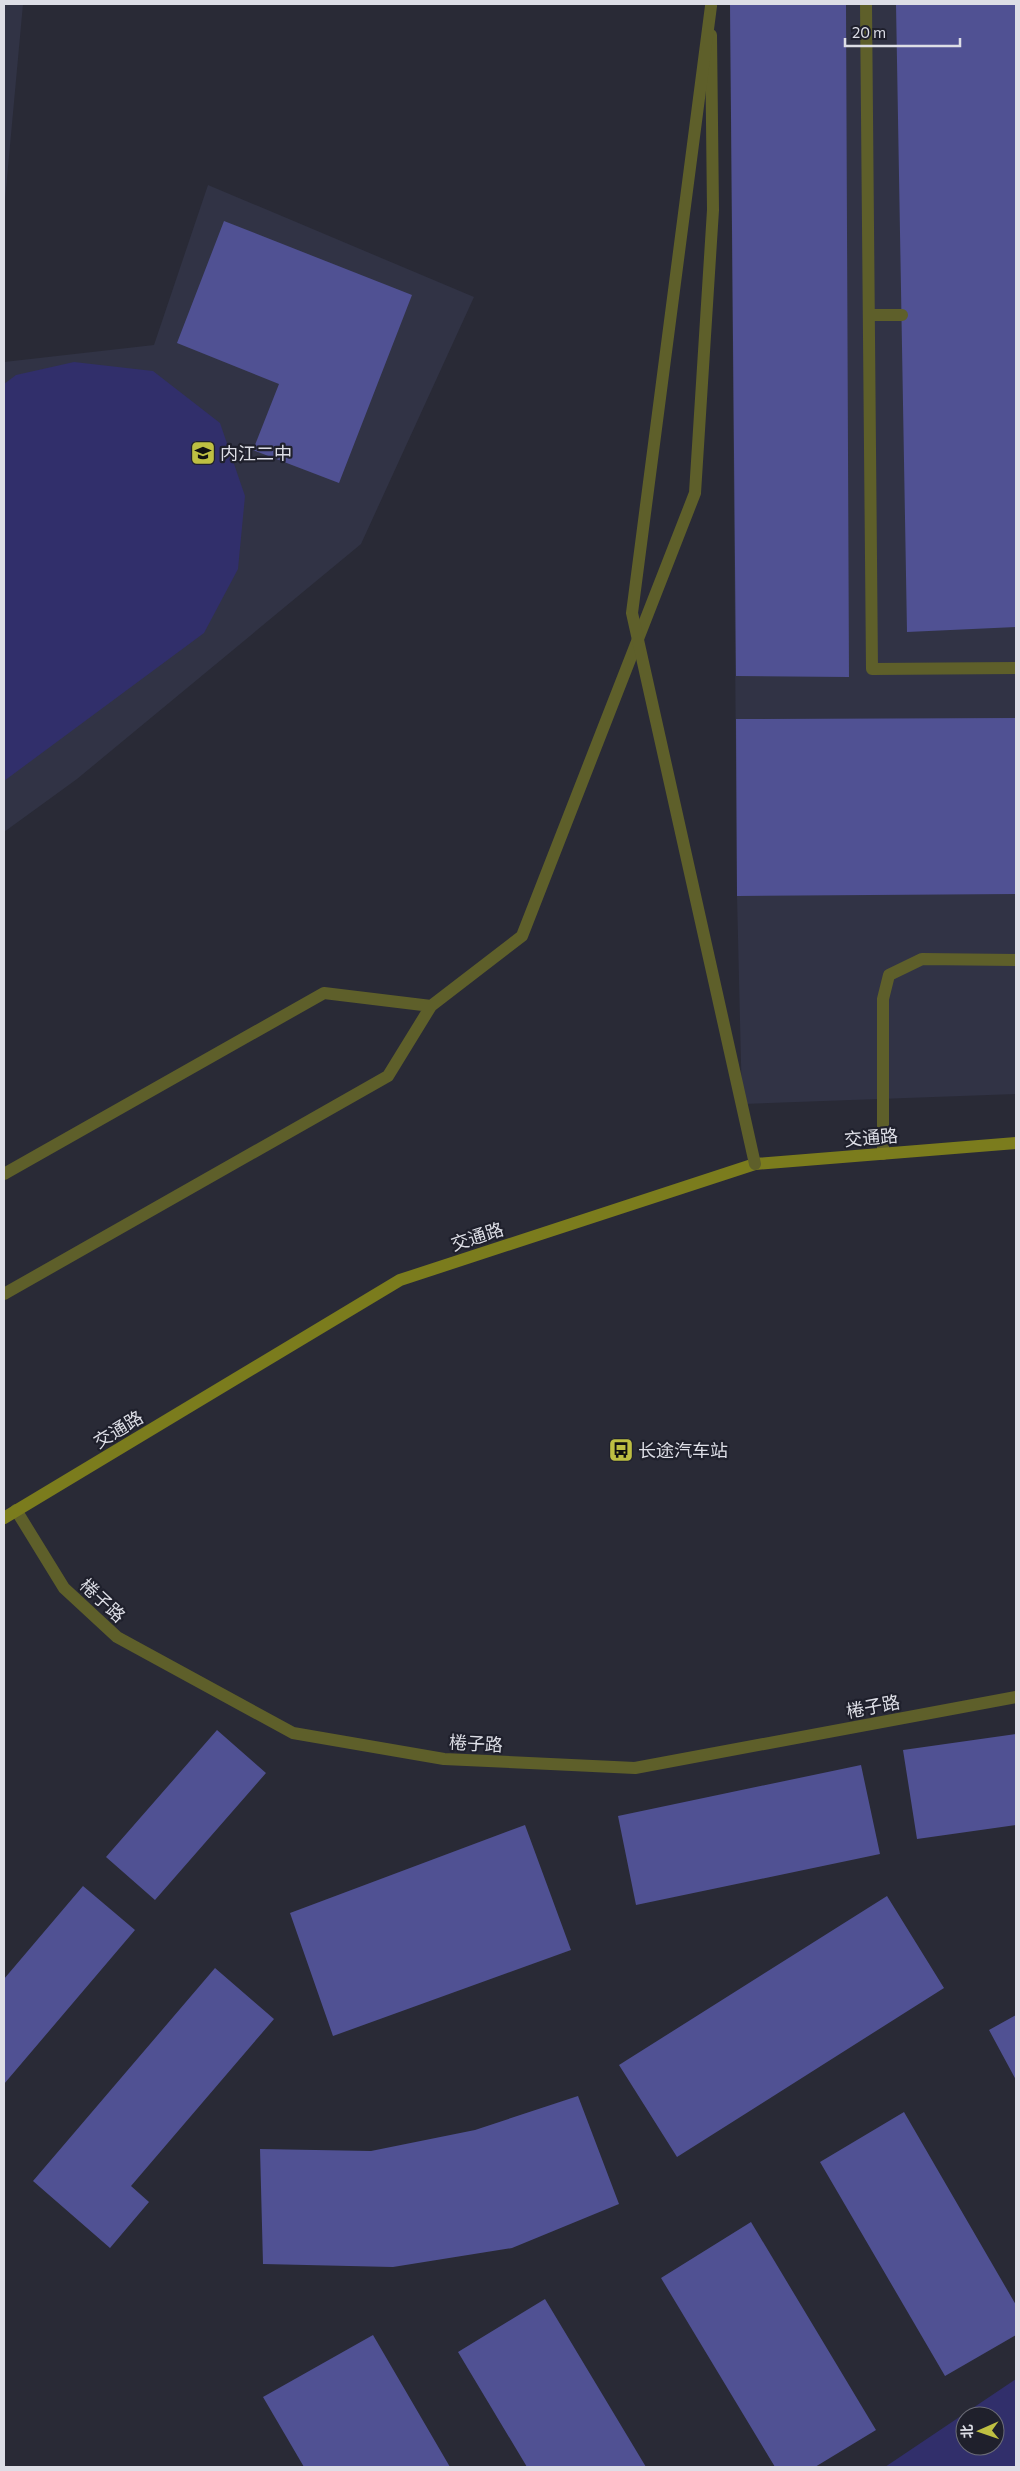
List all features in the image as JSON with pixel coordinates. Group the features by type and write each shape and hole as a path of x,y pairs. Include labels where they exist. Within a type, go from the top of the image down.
{"main road":[{"name":"交通路","path":"4,1518 400,1280 755,1164 1016,1143"}],"street":[{"path":"866,4 872,669 1016,668"},
{"path":"4,1294 388,1076 431,1006 522,936 695,493 713,210 711,5"},
{"path":"711,5 632,613 755,1164"},
{"path":"868,315 902,315"},
{"path":"883,1154 883,1000 889,975 922,959 1016,960"},
{"path":"4,1174 324,993 431,1006"},
{"name":"棬子路","path":"16,1510 64,1588 118,1637 293,1733 444,1759 635,1768 1016,1697"}],"shaded area":[{"path":"4,4 23,4 5,200 4,200"},
{"path":"730,4 1016,4 1016,1094 742,1104 737,896"},
{"name":"内江二中","path":"208,185 474,297 361,544 77,779 4,832 4,362 154,345"},
{"path":"74,362 153,371 220,423 245,496 238,569 204,633 4,781 4,384 16,375"},
{"path":"1016,2379 1016,2467 885,2467 955,2420 955,2456 1005,2456 1005,2406 976,2406"}],"building":[{"path":"730,4 846,4 849,677 736,676"},
{"path":"896,4 1016,4 1016,627 907,632"},
{"path":"224,221 412,295 339,483 253,450 279,384 177,343"},
{"path":"1016,718 1016,894 737,896 736,719"},
{"path":"217,1730 266,1773 155,1900 106,1857"},
{"path":"1016,1734 1016,1825 917,1839 903,1750"},
{"path":"861,1765 880,1854 636,1905 618,1816"},
{"path":"525,1825 571,1950 333,2036 290,1913"},
{"path":"83,1886 135,1930 4,2084 4,1979"},
{"path":"887,1896 944,1988 677,2157 619,2065"},
{"path":"215,1968 274,2019 131,2186 149,2202 110,2248 33,2181"},
{"path":"1016,2015 1016,2080 989,2030"},
{"path":"578,2096 619,2204 512,2248 393,2267 263,2264 260,2149 371,2151 475,2130"},
{"path":"904,2112 1016,2305 1016,2335 945,2376 820,2162"},
{"path":"751,2222 876,2430 815,2467 775,2467 661,2278"},
{"path":"545,2299 646,2467 527,2467 458,2352"},
{"path":"373,2335 450,2467 304,2467 263,2397"}],"place":[{"name":"内江二中","path":"203,453"},
{"name":"长途汽车站","path":"621,1450"}]}
